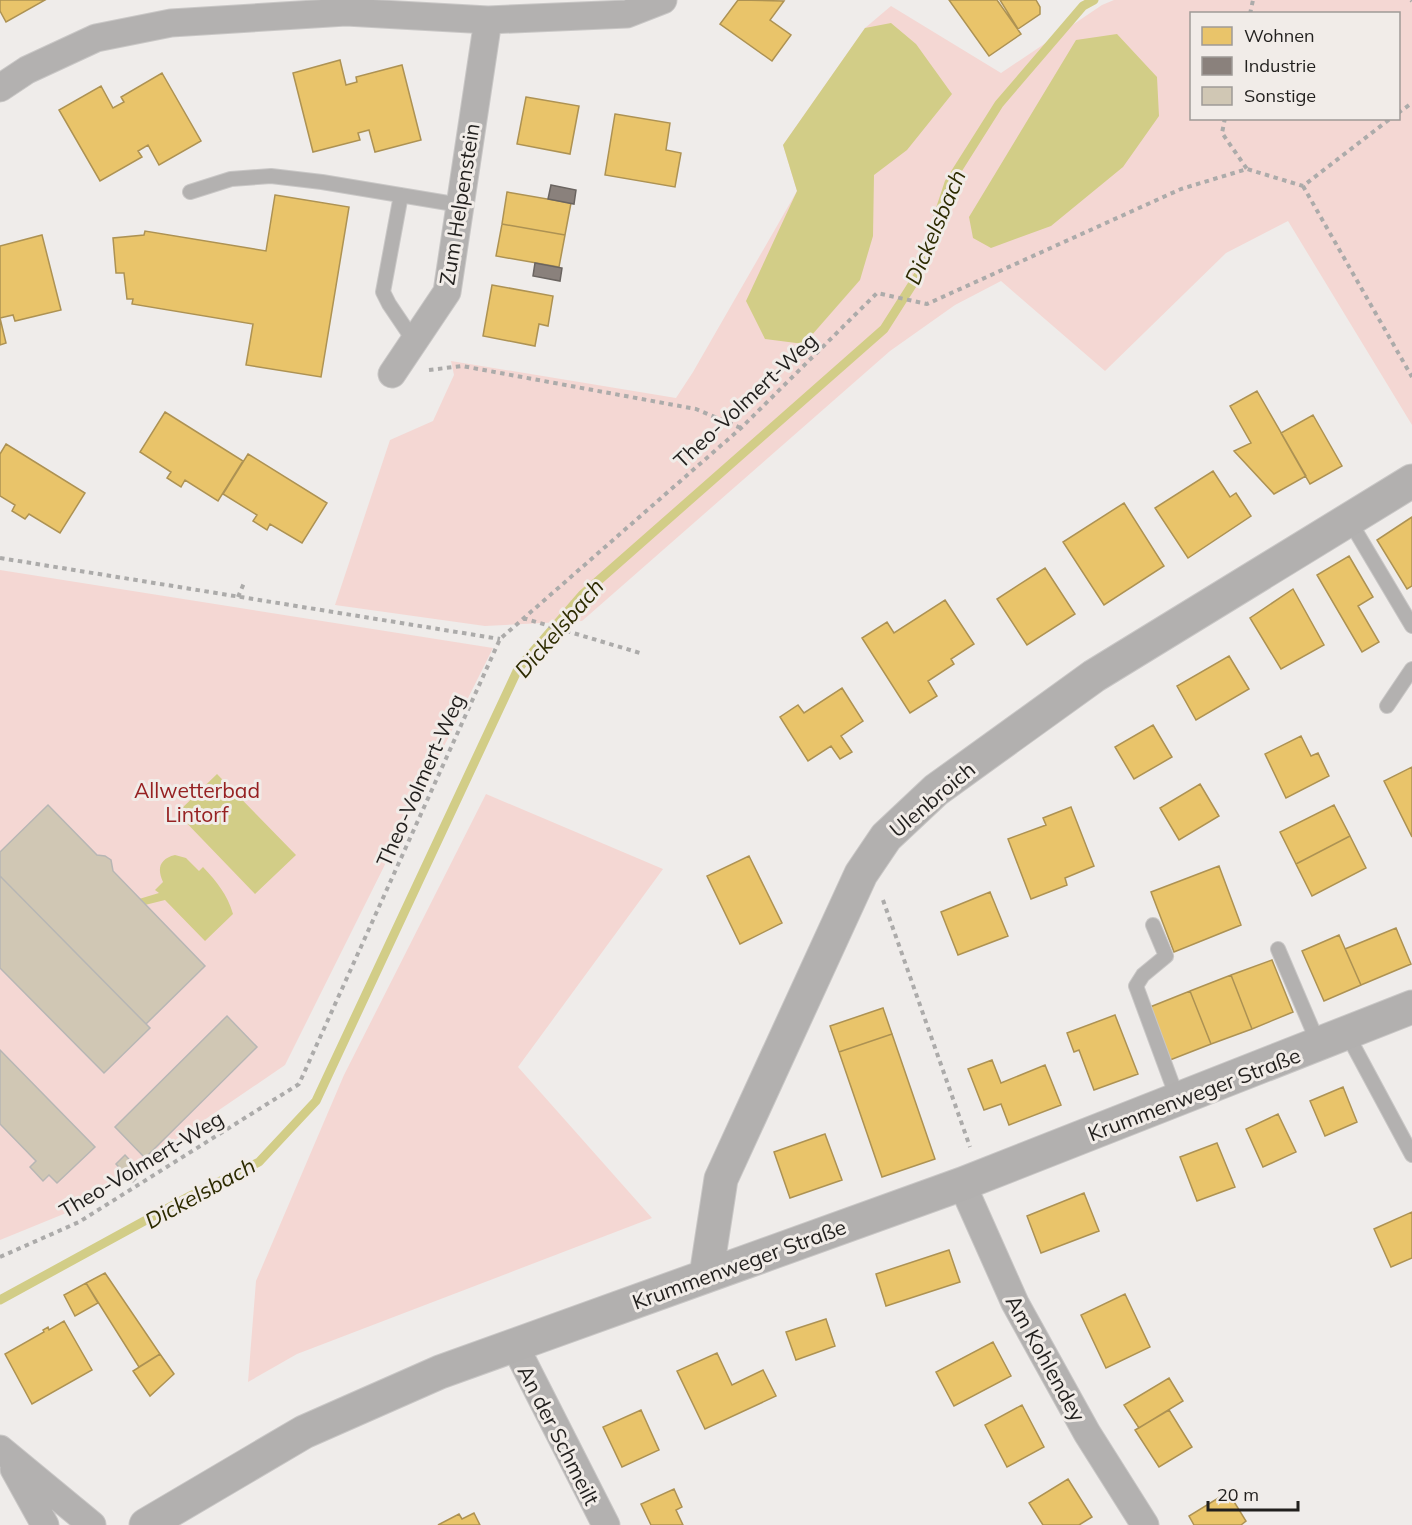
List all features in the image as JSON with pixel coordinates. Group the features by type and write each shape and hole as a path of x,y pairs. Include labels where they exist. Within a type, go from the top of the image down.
{"main road":[{"name":"Ulenbroich","path":"706,1276 721,1179 861,874 886,837 945,784 1094,676 1412,481"},
{"name":"Krummenweger Straße","path":"146,1525 304,1432 440,1372 971,1180 1333,1040 1412,1007"}],"street":[{"path":"0,88 27,70 96,38 171,23 346,12 488,20 627,14 657,5 663,0"},
{"name":"Zum Helpenstein","path":"392,374 447,292 488,20"},
{"name":"Am Kohlendey","path":"971,1180 1015,1303 1087,1433 1144,1525"},
{"name":"An der Schmeilt","path":"514,1344 606,1525"},
{"path":"5,1454 45,1525"},
{"path":"5,1454 92,1525"}],"lane":[{"path":"190,192 231,179 252,176 322,182 460,205"},
{"path":"401,195 383,292 414,341"},
{"path":"1349,520 1412,626"},
{"path":"1387,706 1412,669"},
{"path":"1153,925 1166,956 1143,975 1136,986 1178,1100"},
{"path":"1278,950 1333,1040 1412,1155"}],"path":[{"path":"1225,120 1222,133 1247,170 1303,186 1412,377"},
{"path":"1303,186 1388,120"},
{"name":"Theo-Volmert-Weg","path":"0,1257 79,1222 299,1084 500,639 741,428 878,293 927,304 1181,189 1247,170"},
{"path":"392,374 462,366 696,409 741,428"},
{"path":"0,558 500,639"},
{"path":"238,597 244,583"},
{"path":"523,618 640,653"},
{"path":"861,874 884,900 971,1180"}],"green space":[{"path":"1114,0 1412,0 1412,425 1288,221 1226,253 1105,371 1001,281 955,305 890,351 582,621 485,626 335,605 390,440 433,421 454,375 451,361 676,398 797,191 783,145 865,28 891,6 1001,73 1102,5"},
{"name":"Allwetterbad Lintorf","path":"0,570 493,648 285,1065 71,1211 0,1240"},
{"path":"486,794 663,869 518,1067 652,1218 297,1354 248,1382 256,1281 344,1075"}],"shaded area":[{"path":"891,23 916,44 952,94 907,150 874,175 873,236 860,280 804,344 765,339 746,301 797,191 783,145 865,28"},
{"path":"1117,34 1157,77 1159,116 1123,167 1051,226 991,248 973,238 969,217 1076,40"},
{"path":"217,774 296,855 255,894 177,813"},
{"path":"175,855 186,858 199,871 203,867 221,889 231,907 233,914 205,941 165,900 145,905 139,899 159,893 155,890 163,882 160,873 161,865 166,859"}],"building: Wohnen":[{"path":"0,0 45,0 6,22 0,11"},
{"path":"738,0 784,1 770,20 791,35 772,61 720,24"},
{"path":"949,0 997,0 1021,34 989,56"},
{"path":"1000,0 1036,0 1040,7 1040,14 1018,29"},
{"path":"340,60 346,85 357,82 356,77 402,65 421,140 375,152 369,130 358,133 360,140 313,152 293,73"},
{"path":"162,73 201,141 159,165 148,145 138,151 142,157 100,181 59,110 101,86 113,108 124,102 121,97"},
{"path":"526,97 579,106 570,154 517,144"},
{"path":"615,114 670,123 666,150 681,153 675,187 605,175"},
{"path":"507,192 571,203 565,235 502,224"},
{"path":"275,195 349,207 321,377 246,365 253,324 132,304 133,299 127,299 124,273 116,273 113,238 144,235 145,231 266,251"},
{"path":"502,224 565,235 559,267 496,256"},
{"path":"42,235 61,310 15,321 13,315 0,318 0,246"},
{"path":"492,285 553,296 548,326 539,324 535,346 483,336"},
{"path":"0,318 6,343 0,345"},
{"path":"1257,391 1306,476 1274,494 1234,451 1251,443 1230,406"},
{"path":"165,412 243,461 218,501 185,480 181,487 167,478 171,472 140,452"},
{"path":"1313,415 1342,466 1310,484 1281,433"},
{"path":"6,444 85,493 60,533 29,514 25,519 12,511 15,505 0,496 0,454"},
{"path":"248,454 327,503 302,543 270,524 267,530 253,521 257,515 223,494"},
{"path":"1213,471 1230,497 1236,493 1251,516 1188,558 1155,508"},
{"path":"1124,503 1164,566 1104,605 1063,542"},
{"path":"1412,517 1412,586 1407,589 1377,540"},
{"path":"1349,556 1373,597 1358,606 1379,642 1362,652 1317,575"},
{"path":"1045,568 1075,614 1027,645 997,599"},
{"path":"1293,589 1324,645 1281,669 1250,618"},
{"path":"945,600 974,644 951,659 954,664 928,681 937,696 910,713 862,638 887,622 894,633"},
{"path":"1229,656 1249,689 1196,720 1177,686"},
{"path":"842,688 863,721 841,736 852,752 840,759 831,746 808,761 780,717 798,705 804,713"},
{"path":"1153,725 1172,757 1134,779 1115,747"},
{"path":"1301,736 1311,756 1318,753 1329,776 1286,798 1265,754"},
{"path":"1412,767 1412,837 1384,781"},
{"path":"1200,784 1219,816 1179,840 1160,808"},
{"path":"1334,805 1350,836 1296,864 1280,832"},
{"path":"1071,807 1094,866 1065,878 1067,885 1031,899 1008,839 1046,825 1043,818"},
{"path":"1350,836 1366,868 1312,896 1296,864"},
{"path":"749,856 782,923 740,944 707,876"},
{"path":"1219,866 1241,925 1174,952 1151,892"},
{"path":"990,892 1008,936 958,955 941,912"},
{"path":"1396,928 1411,964 1361,985 1345,949"},
{"path":"1339,935 1361,985 1324,1001 1302,951"},
{"path":"1272,960 1293,1012 1252,1029 1231,975"},
{"path":"1231,975 1252,1029 1211,1044 1190,991"},
{"path":"1190,991 1211,1044 1170,1060 1150,1007"},
{"path":"883,1008 892,1034 839,1052 830,1026"},
{"path":"1115,1015 1138,1074 1094,1090 1079,1050 1074,1052 1067,1033"},
{"path":"892,1034 935,1159 882,1177 839,1052"},
{"path":"992,1060 1001,1083 1045,1065 1061,1105 1009,1125 1001,1104 984,1110 968,1069"},
{"path":"1343,1087 1357,1122 1325,1136 1310,1101"},
{"path":"1278,1114 1296,1152 1263,1167 1246,1129"},
{"path":"825,1134 842,1180 790,1198 774,1152"},
{"path":"1217,1143 1235,1187 1197,1201 1180,1157"},
{"path":"1084,1193 1099,1231 1041,1253 1027,1216"},
{"path":"1412,1212 1412,1258 1391,1267 1374,1229"},
{"path":"949,1250 960,1282 886,1306 876,1274"},
{"path":"105,1273 160,1354 139,1367 86,1283"},
{"path":"86,1283 98,1303 75,1316 64,1295"},
{"path":"1125,1294 1150,1347 1106,1368 1081,1315"},
{"path":"826,1319 835,1346 796,1360 786,1332"},
{"path":"64,1321 92,1370 32,1404 5,1354 44,1332 43,1330 48,1327 49,1330"},
{"path":"993,1342 1011,1376 954,1406 936,1372"},
{"path":"717,1353 732,1385 763,1370 776,1396 705,1429 677,1371"},
{"path":"160,1354 174,1374 150,1396 133,1371"},
{"path":"1169,1378 1183,1401 1139,1428 1124,1405"},
{"path":"1022,1405 1044,1447 1007,1467 985,1425"},
{"path":"641,1410 659,1450 622,1467 603,1427"},
{"path":"1169,1410 1192,1447 1159,1467 1135,1430"},
{"path":"1068,1479 1092,1517 1079,1525 1043,1525 1029,1503"},
{"path":"674,1489 682,1507 676,1510 683,1525 651,1525 641,1504"},
{"path":"1228,1492 1246,1521 1241,1525 1194,1525 1189,1516"},
{"path":"474,1513 480,1525 438,1525 459,1514 462,1519"}],"building: Industrie":[{"path":"551,185 576,190 574,204 548,199"},
{"path":"535,263 562,268 560,281 533,276"}],"building: Sonstige":[{"path":"48,805 97,855 111,860 113,871 205,966 146,1024 0,876 0,852"},
{"path":"0,876 150,1028 104,1073 0,968"},
{"path":"227,1016 257,1047 145,1158 115,1127"},
{"path":"0,1050 95,1147 57,1183 49,1175 43,1181 30,1167 36,1161 0,1124"},
{"path":"125,1155 142,1173 133,1182 116,1164"}],"waterway":[{"name":"Dickelsbach","path":"0,1300 190,1196 259,1162 316,1101 518,669 582,595 884,329 919,274 949,183 999,104 1083,6 1094,0"}]}
